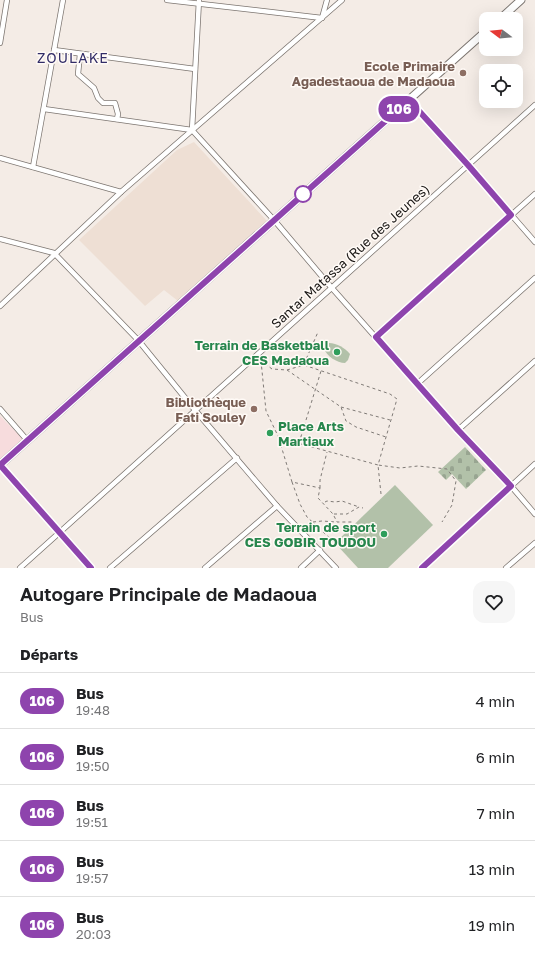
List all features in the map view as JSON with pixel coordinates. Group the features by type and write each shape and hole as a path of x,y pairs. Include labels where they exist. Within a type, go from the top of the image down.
{"highway":[{"path":"508,12 521,0"},
{"path":"0,465 138,340 479,37"}],"street":[{"path":"0,43 7,0"},
{"path":"33,167 63,0"},
{"path":"167,0 199,2 322,18"},
{"path":"322,18 327,0"},
{"path":"0,306 54,253 121,192 342,0"},
{"path":"192,130 199,2"},
{"path":"54,50 196,70"},
{"path":"80,54 78,74 94,88 98,98 103,103 115,103 118,119"},
{"path":"409,100 535,242"},
{"name":"Santar Matassa (Rue des Jeunes)","path":"20,568 535,105"},
{"path":"44,109 192,130 274,220 331,288 535,514"},
{"path":"0,158 121,192"},
{"path":"376,337 535,194"},
{"path":"0,239 54,253 138,340 195,410 277,506 336,568"},
{"path":"417,384 535,278"},
{"path":"458,430 535,361"},
{"path":"0,409 27,440"},
{"path":"110,568 237,458"},
{"path":"422,568 535,464"},
{"path":"0,465 91,568"},
{"path":"205,568 277,506"},
{"path":"506,568 535,543"},
{"path":"301,568 320,550"}],"path":[{"path":"304,365 318,332"},
{"path":"335,543 303,512 292,482 279,438 266,411 261,361 272,369 287,370 304,365 390,394 397,399 378,465 381,494"},
{"path":"287,370 341,407 391,420"},
{"path":"299,443 321,370"},
{"path":"341,407 346,421 356,427 386,437"},
{"path":"279,438 378,465 400,468 418,466 447,469 456,481 452,505 442,522"},
{"path":"327,451 320,480 318,498 333,514 337,522"},
{"path":"292,482 320,488"},
{"path":"324,503 327,501 335,502 342,500 363,508"},
{"path":"333,514 348,514 358,507"},
{"path":"313,522 322,520 352,522"}],"shaded area":[{"path":"194,142 267,221 178,301 164,290 145,306 79,240 177,150"},
{"path":"0,416 23,439 0,460"}],"green space":[{"name":"Terrain de Basketball CES Madaoua","path":"329,343 341,346 350,354 345,363 335,360 327,354 324,348"},
{"path":"465,447 486,470 466,489 452,474 446,480 438,472"},
{"name":"Terrain de sport CES GOBIR TOUDOU","path":"395,485 433,525 388,568 358,568 335,543"}],"bus line":[{"name":"106","path":"91,568 0,465 138,340 409,100 511,215 376,337 458,430 511,486 422,568"}],"place":[{"name":"Ecole Primaire Agadestaoua de Madaoua","path":"463,73"},
{"name":"Terrain de Basketball CES Madaoua","path":"337,352"},
{"name":"Bibliothèque Fati Souley","path":"254,409"},
{"name":"Place Arts Martiaux","path":"270,433"},
{"name":"Terrain de sport CES GOBIR TOUDOU","path":"384,534"}],"district":[{"name":"ZOULAKE","path":"73,57"}]}
